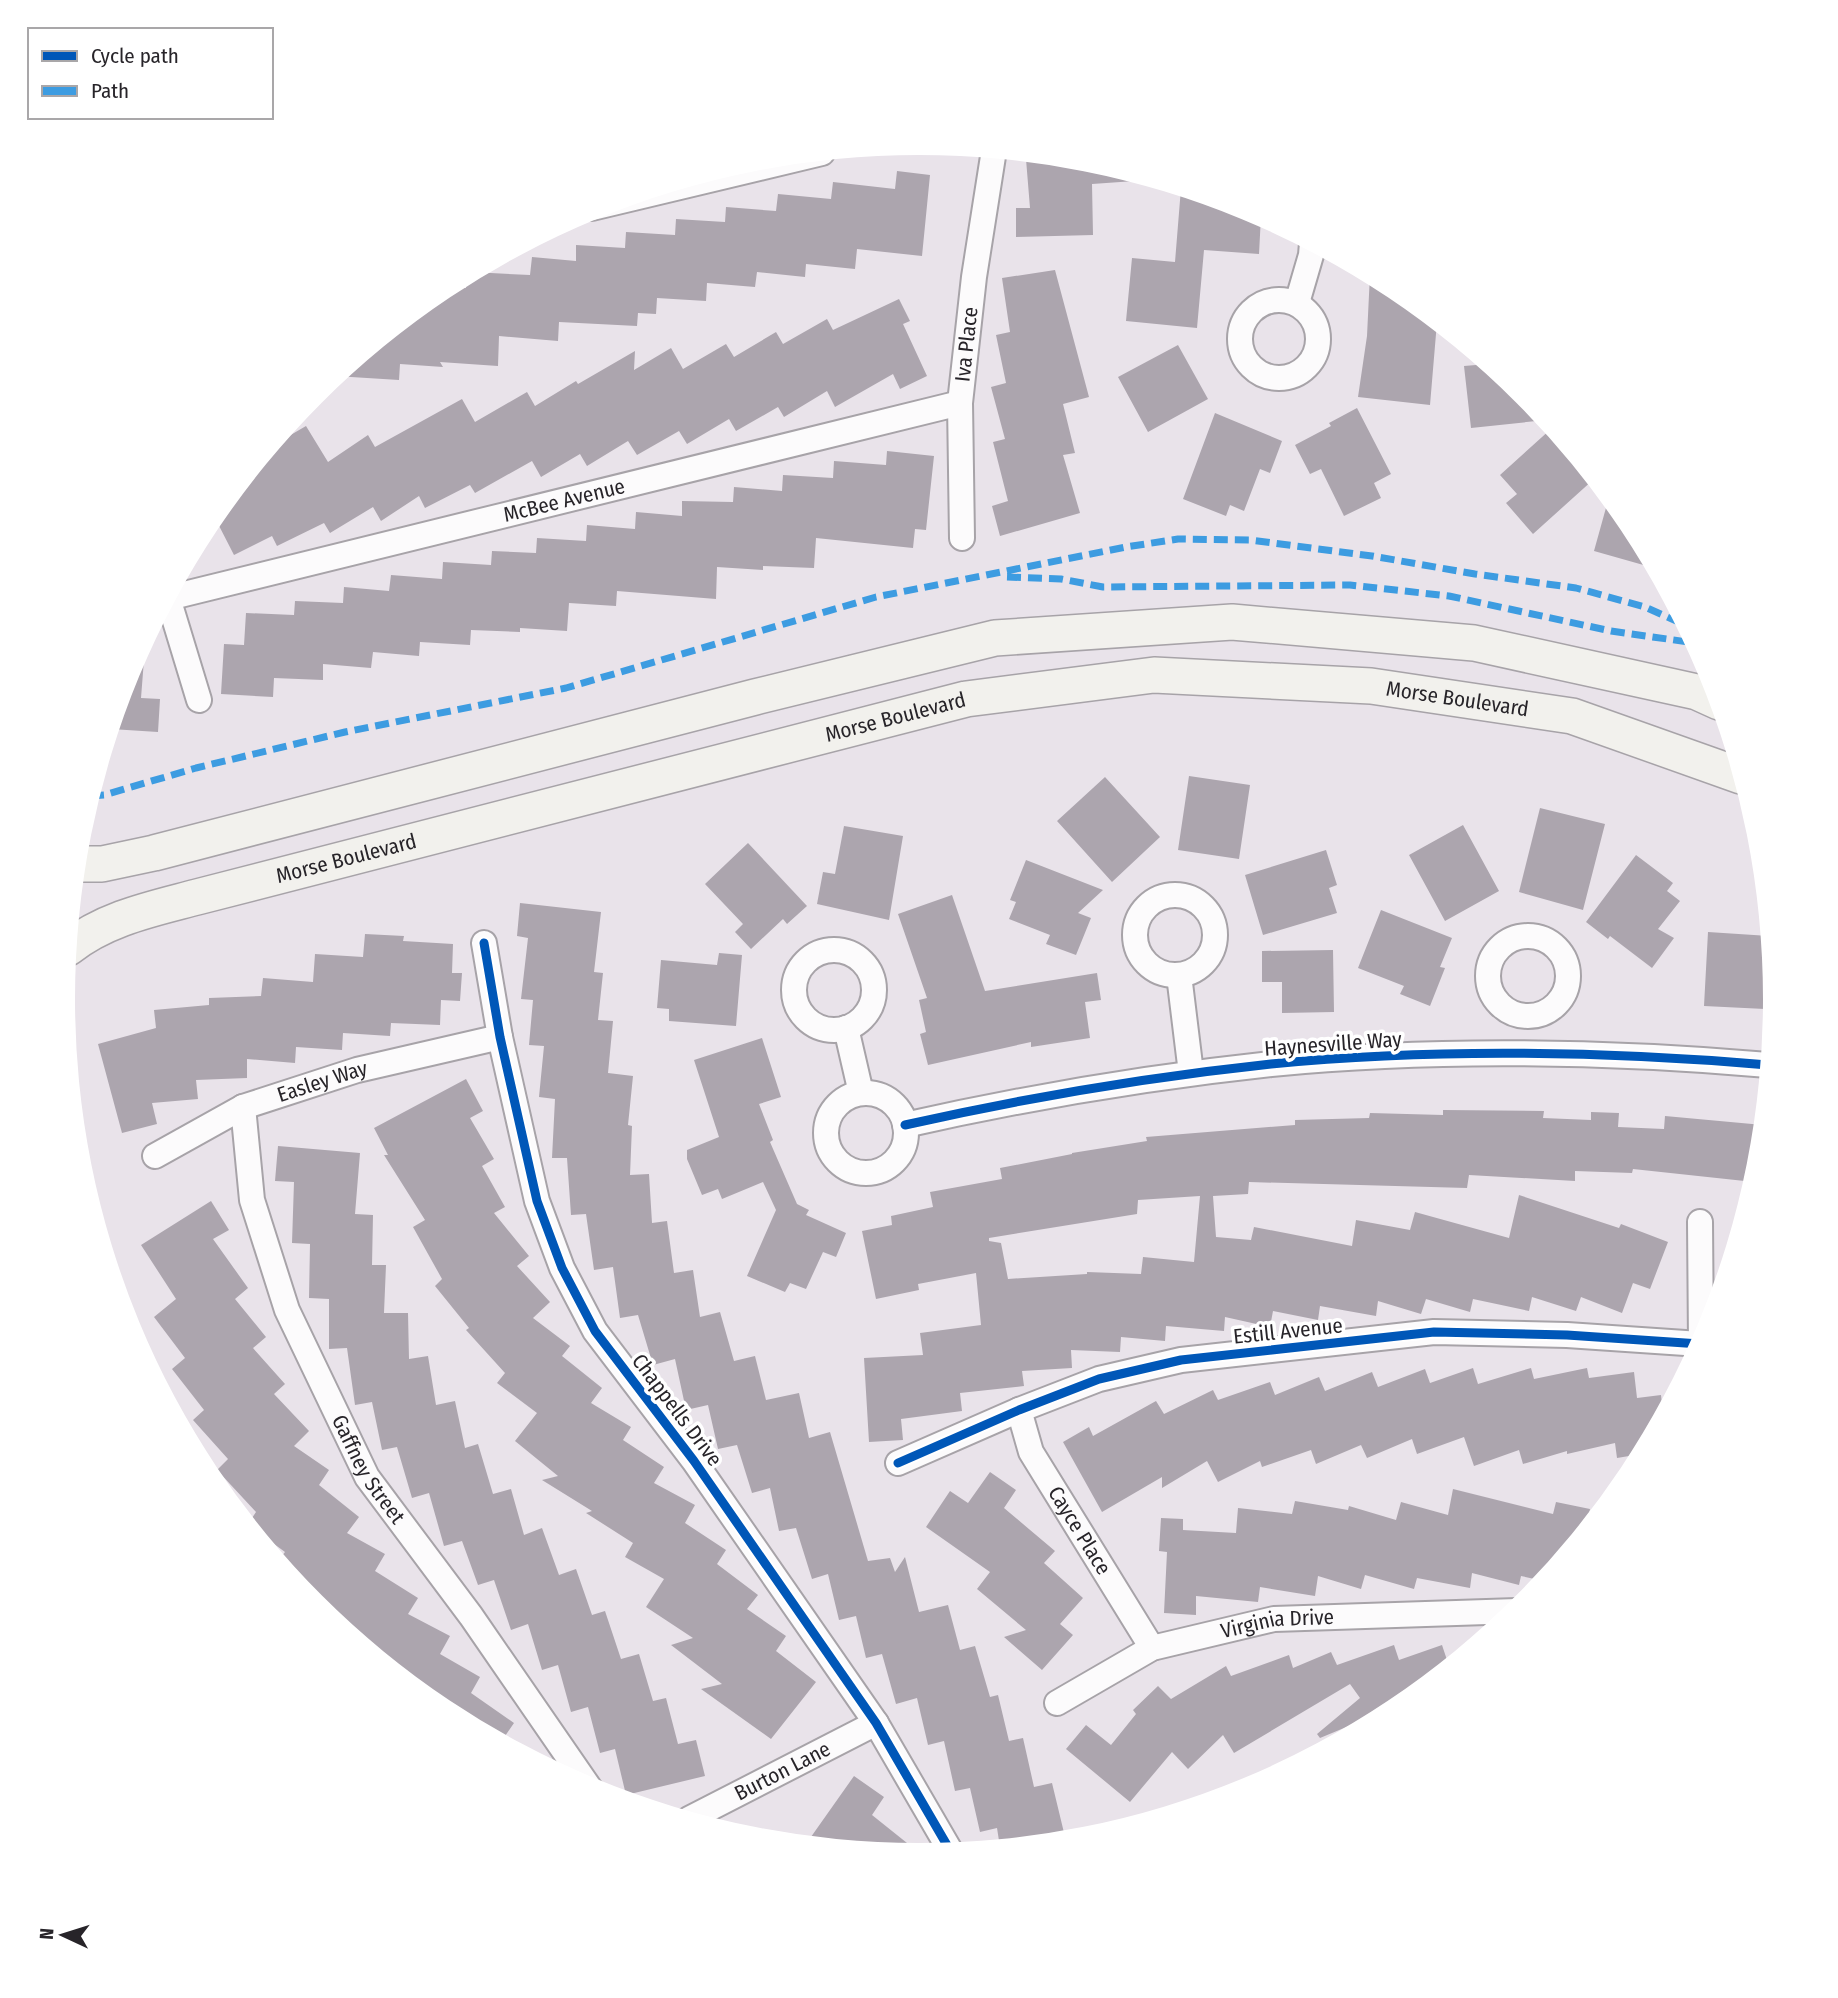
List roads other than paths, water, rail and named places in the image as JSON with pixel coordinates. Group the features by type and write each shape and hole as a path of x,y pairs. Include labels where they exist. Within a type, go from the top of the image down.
{"main road":[{"path":"86,864 102,864 154,853 995,638 1231,622 1460,642 1697,692 1706,696"},
{"name":"Morse Boulevard","path":"77,941 116,919 183,900 966,699 1154,675 1371,685 1572,716 1731,773"}],"street":[{"name":"Iva Place","path":"962,538 960,403 974,277 992,159"},
{"path":"1297,303 1311,252"},
{"name":"McBee Avenue","path":"178,595 960,403"},
{"path":"171,609 199,700"},
{"name":"Chappells Drive","path":"484,943 500,1037 537,1201 562,1268 595,1331 695,1461 876,1723 945,1842"},
{"path":"1179,975 1191,1073"},
{"path":"1525,1053 1526,1016"},
{"path":"846,1028 861,1093"},
{"name":"Easley Way","path":"155,1156 243,1107 357,1070 500,1037"},
{"name":"Haynesville Way","path":"905,1125 1051,1096 1191,1073 1274,1064 1525,1053 1674,1057 1760,1064"},
{"path":"861,1093 873,1093 894,1104 905,1125 901,1151 893,1162 881,1170 869,1173 843,1166 833,1156 827,1143 829,1116 837,1105 848,1097 861,1093"},
{"name":"Gaffney Street","path":"243,1107 252,1200 287,1310 367,1477 471,1616 578,1771"},
{"path":"1700,1222 1701,1317"},
{"name":"Estill Avenue","path":"898,1463 1019,1410 1100,1379 1181,1360 1434,1332 1567,1335 1689,1343"},
{"name":"Cayce Place","path":"1019,1410 1031,1452 1152,1648"},
{"name":"Virginia Drive","path":"1056,1703 1152,1648 1274,1619 1499,1612"},
{"name":"Burton Lane","path":"700,1814 876,1723"}]}
